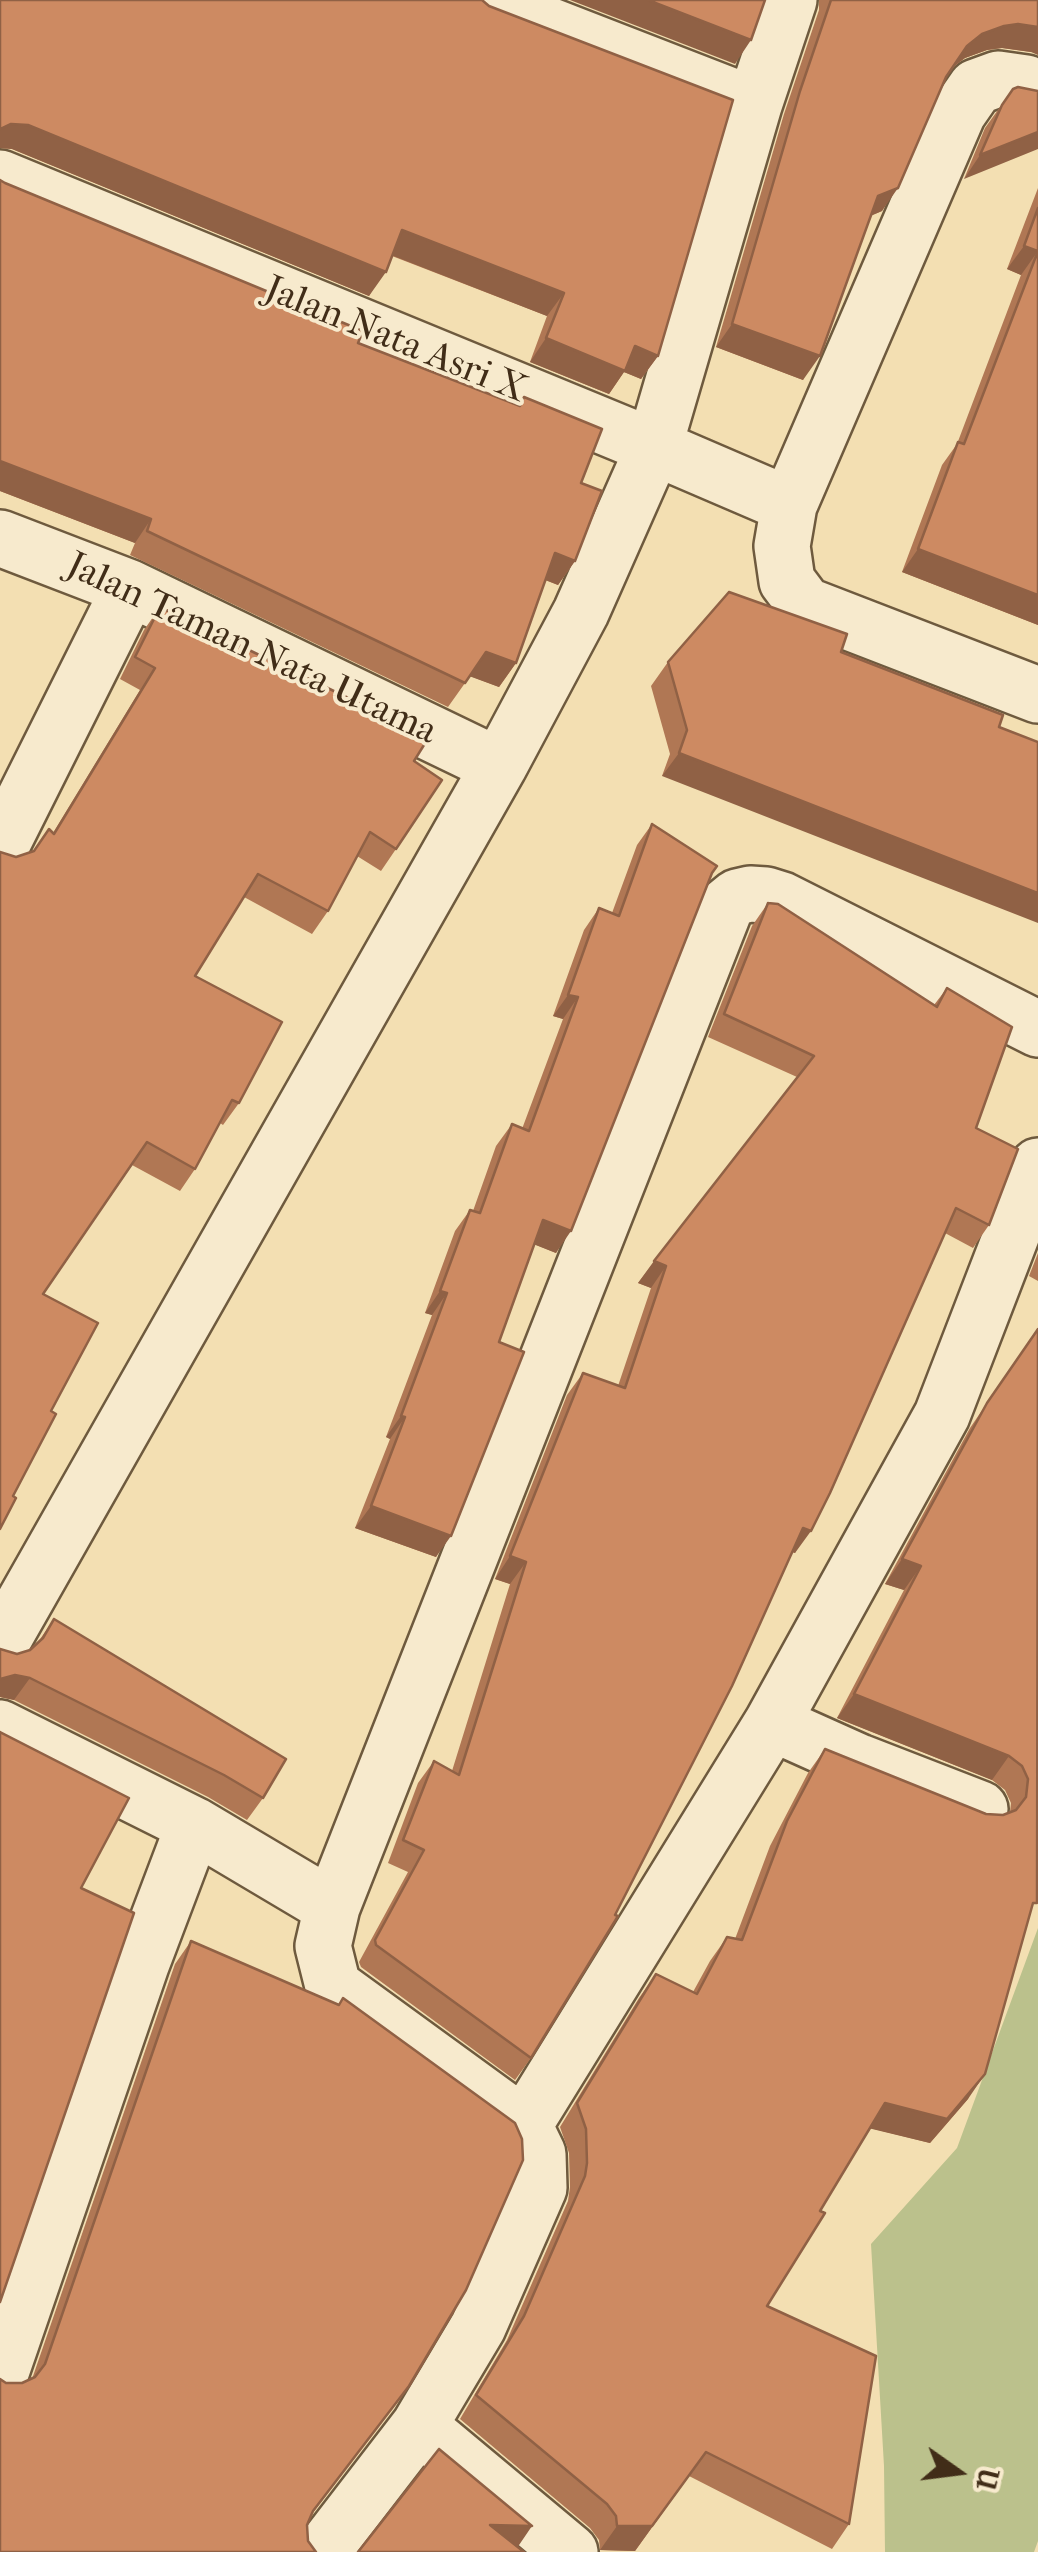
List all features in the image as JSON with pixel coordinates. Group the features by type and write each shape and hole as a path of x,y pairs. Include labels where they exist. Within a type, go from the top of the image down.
{"street":[{"path":"484,0 754,105"},
{"path":"0,1645 500,766 581,612 654,448 788,0"},
{"path":"1038,88 998,79 976,86 958,113 789,505 782,546 786,581 805,605 1038,695"},
{"name":"Jalan Nata Asri X","path":"0,178 789,505"},
{"name":"Jalan Taman Nata Utama","path":"0,538 130,588 500,766"},
{"path":"4,826 130,588"},
{"path":"322,2552 420,2426 478,2328 539,2188 538,2154 524,2125 333,1986 322,1946 332,1907 726,906 750,894 782,900 1038,1029"},
{"path":"524,2125 772,1723 942,1415 1038,1166"},
{"path":"772,1723 980,1808"},
{"path":"0,1728 194,1825 332,1907"},
{"path":"0,2375 194,1825"},
{"path":"420,2426 570,2552"}],"green space":[{"path":"1038,1928 1038,2541 1034,2552 885,2552 871,2244 957,2148"}],"building":[{"path":"0,0 482,0 733,100 658,356 635,346 625,371 546,338 564,293 402,230 386,272 28,125 11,124 0,129"},
{"path":"648,0 765,0 751,40"},
{"path":"831,0 1038,0 1038,27 1018,24 982,34 967,46 946,77 898,188 878,196 820,356 732,324 800,91"},
{"path":"1018,87 1038,91 1038,132 980,155 1002,105"},
{"path":"0,180 363,331 358,343 520,406 524,397 602,429 581,483 602,491 575,561 555,553 516,663 486,652 465,683 147,531 151,519 0,461"},
{"path":"1038,208 1038,251 1024,246"},
{"path":"1038,251 1038,595 918,549 958,442 964,444"},
{"path":"729,592 847,634 841,652 1003,715 999,727 1038,742 1038,893 679,753 687,730 668,662"},
{"path":"160,607 429,737 414,761 442,780 396,849 370,832 328,911 258,874 195,976 282,1022 239,1103 232,1100 195,1169 147,1142 43,1294 98,1323 51,1411 56,1414 0,1529 0,852 16,857 34,851 49,829 54,834 155,668 135,657"},
{"path":"652,824 717,866 571,1231 543,1220 499,1342 524,1352 451,1536 371,1506 447,1293 440,1291 470,1210 480,1213 512,1124 529,1131 578,997 568,995 599,908 619,916"},
{"path":"768,903 778,904 937,1007 947,988 1012,1027 976,1128 1018,1149 989,1225 956,1208 811,1531 803,1528 732,1686 615,1915 618,1916 531,2058 376,1945 375,1940 424,1850 403,1840 434,1761 459,1775 526,1562 510,1556 583,1373 625,1388 666,1266 654,1261 814,1056 724,1014"},
{"path":"1038,1329 1037,1903 1033,1903 985,2074 947,2119 885,2103 820,2211 825,2213 767,2306 876,2356 849,2524 706,2452 652,2526 617,2526 616,2516 607,2504 476,2395 524,2316 585,2176 586,2129 577,2103 656,1974 697,1994 727,1937 742,1940 787,1821 825,1749 986,1814 1003,1815 1016,1810 1026,1797 1028,1779 1022,1766 1009,1756 854,1694 921,1566 902,1559 987,1403"},
{"path":"54,1619 286,1759 263,1798 30,1678 15,1675 0,1679 0,1649 17,1654 30,1650"},
{"path":"0,1732 129,1798 81,1888 134,1913 0,2302"},
{"path":"191,1941 339,2005 343,1998 515,2123 522,2139 523,2160 466,2290 409,2386 313,2511 307,2525 308,2541 316,2552 0,2552 0,2379 22,2383 35,2377 45,2364"},
{"path":"439,2449 532,2526 490,2525 524,2552 358,2552"}]}
